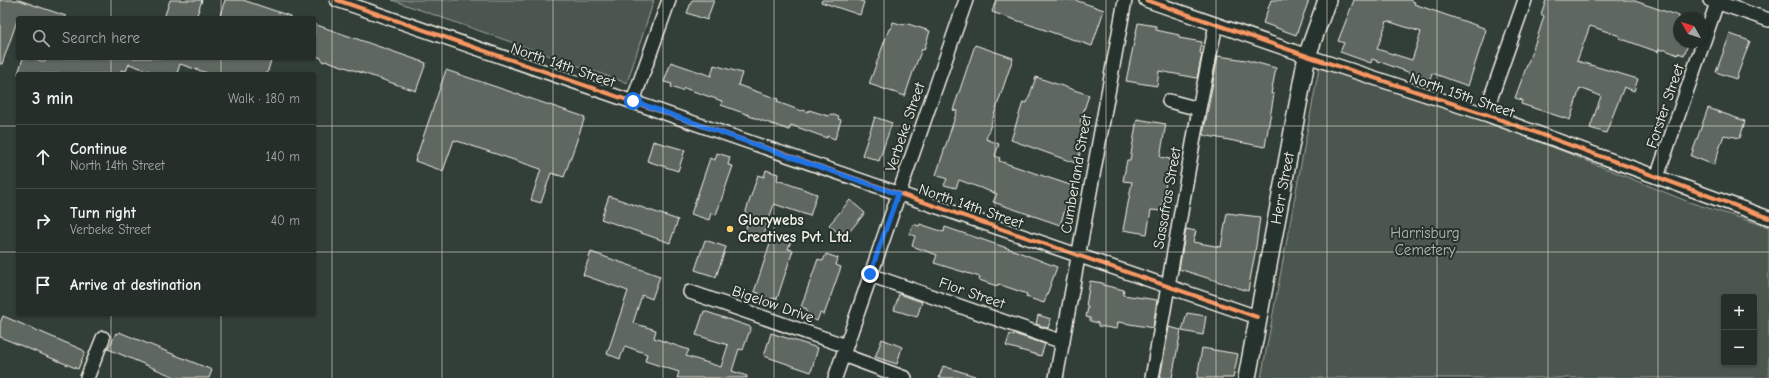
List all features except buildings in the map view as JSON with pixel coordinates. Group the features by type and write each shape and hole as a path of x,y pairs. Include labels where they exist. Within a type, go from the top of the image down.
{"main road":[{"name":"Herr Street","path":"1247,378 1257,317 1307,56 1327,0"}],"street":[{"name":"North 14th Street","path":"338,0 1257,317"},
{"path":"633,101 669,0"},
{"name":"Verbeke Street","path":"834,378 966,0"},
{"name":"Cumberland Street","path":"1056,378 1125,0"},
{"path":"1486,114 1525,0"},
{"name":"North 15th Street","path":"1150,1 1307,56 1486,114 1769,218"},
{"path":"1715,1 1769,20"},
{"name":"Forster Street","path":"1657,177 1715,1"},
{"name":"Sassafras Street","path":"1152,378 1199,109 1216,24"},
{"path":"1169,101 1199,109"},
{"name":"Flor Street","path":"870,274 1063,342"},
{"name":"Bigelow Drive","path":"690,292 844,351 906,378"},
{"path":"87,378 103,338"}],"green space":[{"path":"392,0 654,0 627,83"},
{"name":"Harrisburg Cemetery","path":"1319,68 1461,110 1689,202 1769,227 1769,378 1261,378"}],"cycle path":[{"path":"337,0 1257,317"},
{"path":"1146,0 1307,56 1485,114 1769,218"}],"place":[{"name":"Glorywebs Creatives Pvt. Ltd.","path":"730,229"}],"route":[{"path":"633,101 898,194 870,274"}]}
